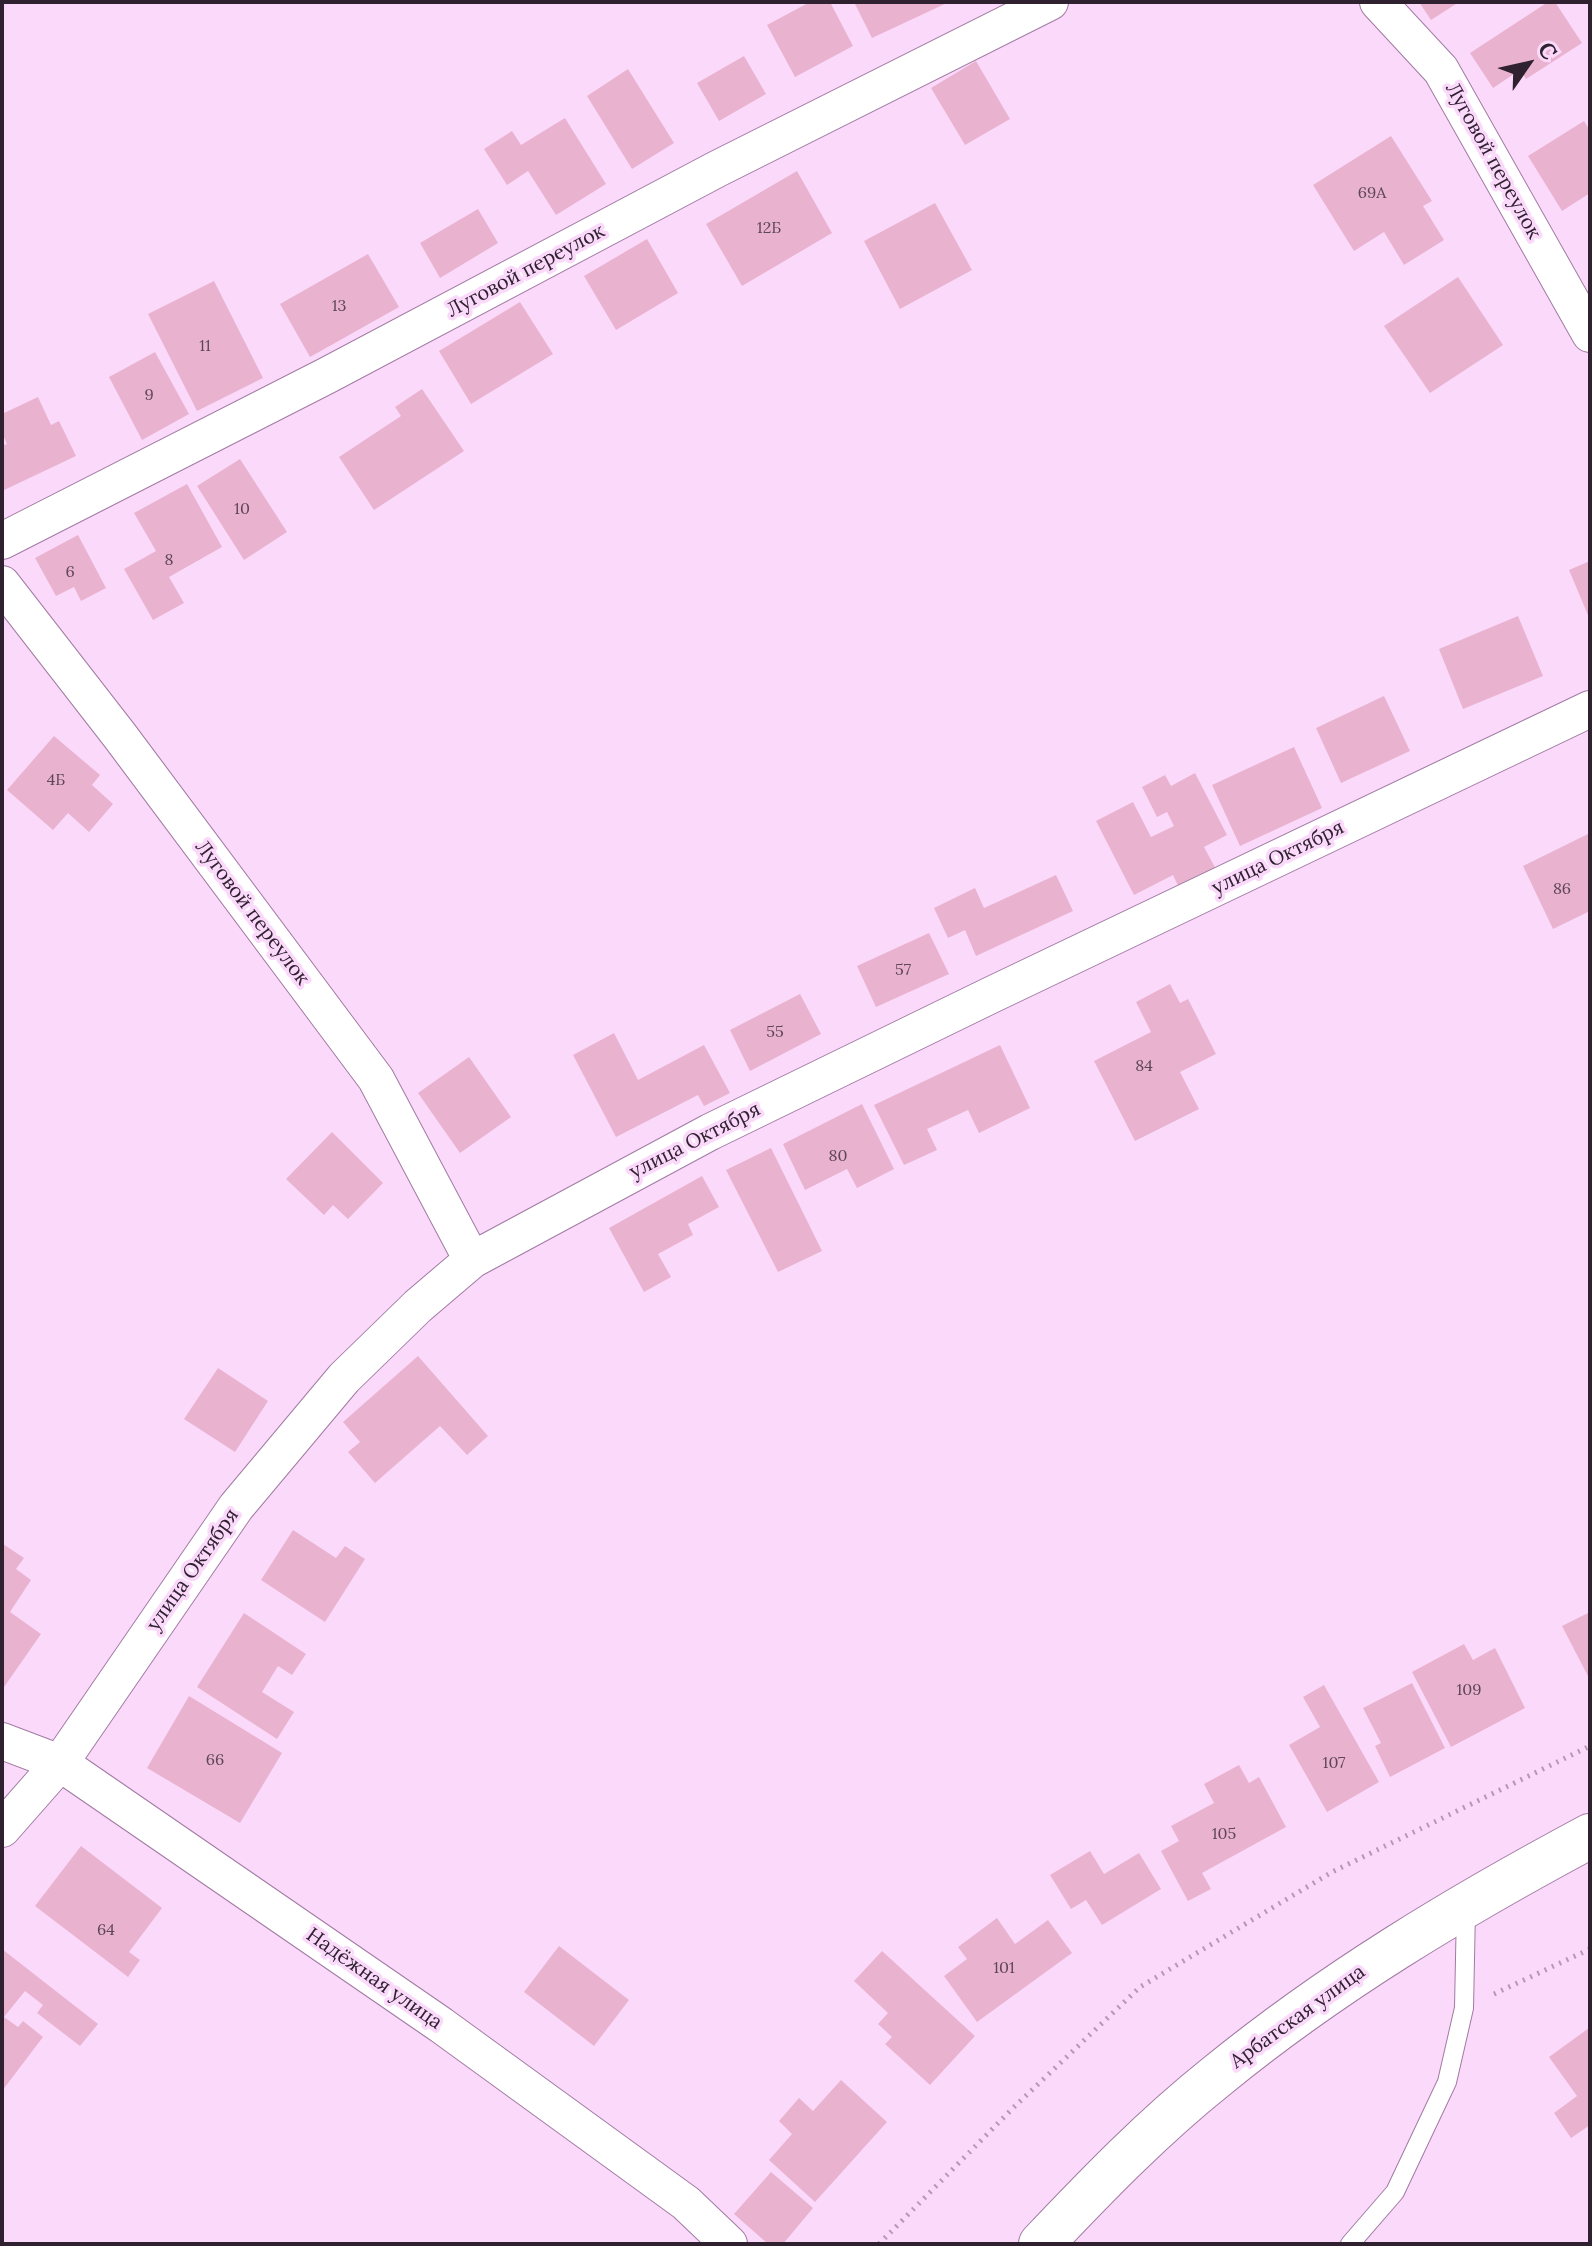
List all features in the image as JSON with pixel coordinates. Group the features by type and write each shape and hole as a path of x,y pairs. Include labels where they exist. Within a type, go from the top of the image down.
{"main road":[{"name":"Арбатская улица","path":"1041,2244 1126,2156 1216,2076 1311,2004 1395,1947 1590,1836"}],"street":[{"name":"Луговой переулок","path":"2,541 326,376 717,169 1050,2"},
{"name":"Луговой переулок","path":"1378,2 1441,70 1590,334"},
{"name":"Луговой переулок","path":"2,584 129,748 376,1079 472,1260"},
{"name":"улица Октября","path":"2,1829 60,1763 236,1507 344,1378 418,1306 472,1260 710,1132 1590,709"},
{"name":"Надёжная улица","path":"2,1741 60,1763 441,2025 686,2203 729,2244"}],"lane":[{"path":"1350,2244 1395,2192 1447,2082 1464,2008 1466,1906"}],"path":[{"path":"879,2244 1012,2109 1140,1987 1332,1872 1590,1746"},
{"path":"1464,2008 1590,1949"}],"building":[{"path":"810,2 830,2 853,46 795,77 767,25"},
{"path":"854,2 949,2 872,38"},
{"path":"1419,2 1459,2 1431,20"},
{"path":"1548,2 1555,2 1582,43 1526,79 1520,70 1493,88 1470,53"},
{"path":"744,56 766,94 719,121 697,83"},
{"path":"976,61 1010,119 965,145 931,88"},
{"path":"628,69 674,143 632,169 587,96"},
{"path":"565,118 606,184 556,215 528,171 507,185 484,149 512,131 521,145"},
{"path":"1584,121 1590,131 1590,193 1562,211 1528,156"},
{"path":"1391,136 1432,201 1423,206 1444,240 1404,265 1384,232 1354,251 1313,185"},
{"path":"797,171 832,233 742,286 706,224"},
{"path":"935,203 972,270 900,309 864,241"},
{"path":"478,209 498,243 440,278 420,243"},
{"path":"647,239 678,293 616,330 584,276"},
{"path":"368,254 399,307 310,357 280,304"},
{"path":"1458,277 1503,345 1430,393 1384,326"},
{"path":"214,281 263,378 197,411 148,314"},
{"path":"520,302 553,354 471,404 439,351"},
{"path":"155,352 189,414 142,440 109,377"},
{"path":"422,389 464,451 374,510 339,457 401,416 395,407"},
{"path":"38,397 51,425 59,421 76,456 2,491 2,446 7,444 2,433 2,414"},
{"path":"240,459 287,532 244,560 197,486"},
{"path":"187,484 222,547 169,577 184,603 153,620 124,569 156,551 134,513"},
{"path":"78,535 106,588 81,601 74,587 56,596 35,558"},
{"path":"1590,561 1590,620 1569,570"},
{"path":"1518,616 1543,676 1463,709 1439,649"},
{"path":"1384,696 1410,751 1341,783 1316,728"},
{"path":"54,736 100,775 92,785 113,804 89,832 68,813 53,830 7,790"},
{"path":"1294,747 1322,808 1240,846 1212,785"},
{"path":"1195,773 1227,835 1204,847 1218,873 1181,892 1173,875 1134,895 1096,821 1133,802 1151,837 1174,826 1167,812 1157,817 1142,787 1165,775 1171,786"},
{"path":"1590,833 1590,911 1553,929 1523,866"},
{"path":"1056,875 1073,911 976,956 965,930 948,938 934,908 975,888 984,908"},
{"path":"929,933 949,974 876,1007 857,966"},
{"path":"1170,984 1180,1003 1188,999 1216,1054 1180,1072 1199,1109 1135,1141 1094,1061 1151,1032 1136,1002"},
{"path":"800,994 821,1034 750,1071 730,1030"},
{"path":"614,1033 638,1080 704,1045 730,1093 704,1106 698,1095 616,1137 573,1055"},
{"path":"1000,1045 1030,1108 979,1133 968,1110 927,1129 937,1150 904,1165 874,1105"},
{"path":"469,1057 511,1117 460,1153 418,1093"},
{"path":"862,1104 894,1169 857,1188 847,1169 805,1190 783,1144"},
{"path":"332,1132 383,1183 348,1219 333,1205 324,1215 286,1179"},
{"path":"771,1148 822,1251 778,1272 726,1170"},
{"path":"702,1176 719,1207 688,1224 693,1235 658,1254 671,1277 644,1292 609,1228"},
{"path":"418,1356 488,1436 467,1455 440,1426 375,1483 348,1452 360,1442 343,1422"},
{"path":"218,1368 268,1401 235,1452 184,1419"},
{"path":"293,1530 336,1558 345,1546 365,1559 325,1622 261,1580"},
{"path":"3,1544 24,1558 16,1569 31,1580 10,1612 41,1634 2,1690"},
{"path":"1590,1612 1590,1680 1562,1626"},
{"path":"244,1613 306,1654 292,1675 278,1666 262,1692 294,1712 277,1739 197,1687"},
{"path":"1464,1644 1473,1660 1495,1648 1525,1708 1451,1747 1412,1672"},
{"path":"1412,1683 1445,1748 1390,1777 1375,1746 1381,1743 1363,1708"},
{"path":"1324,1685 1379,1782 1327,1812 1289,1745 1320,1727 1303,1697"},
{"path":"189,1696 282,1753 240,1823 147,1768"},
{"path":"1239,1765 1249,1783 1259,1777 1286,1827 1202,1873 1211,1889 1188,1901 1161,1851 1179,1841 1171,1826 1214,1803 1204,1784"},
{"path":"81,1846 162,1908 129,1952 140,1960 128,1977 35,1906"},
{"path":"1090,1851 1104,1874 1139,1853 1161,1889 1102,1925 1086,1900 1071,1909 1050,1875"},
{"path":"997,1918 1015,1944 1048,1920 1072,1953 977,2022 944,1976 967,1959 958,1947"},
{"path":"559,1946 629,2000 594,2046 524,1992"},
{"path":"2,1949 98,2024 80,2046 37,2013 43,2005 25,1991 4,2017 18,2027 23,2021 43,2037 2,2091"},
{"path":"882,1951 975,2036 930,2085 885,2044 892,2037 878,2024 888,2013 854,1981"},
{"path":"1589,2028 1590,2125 1571,2138 1554,2113 1577,2096 1549,2057"},
{"path":"841,2080 887,2122 815,2202 769,2160 792,2134 779,2121 799,2098 813,2111"},
{"path":"771,2172 813,2208 783,2244 768,2244 734,2214"}]}
